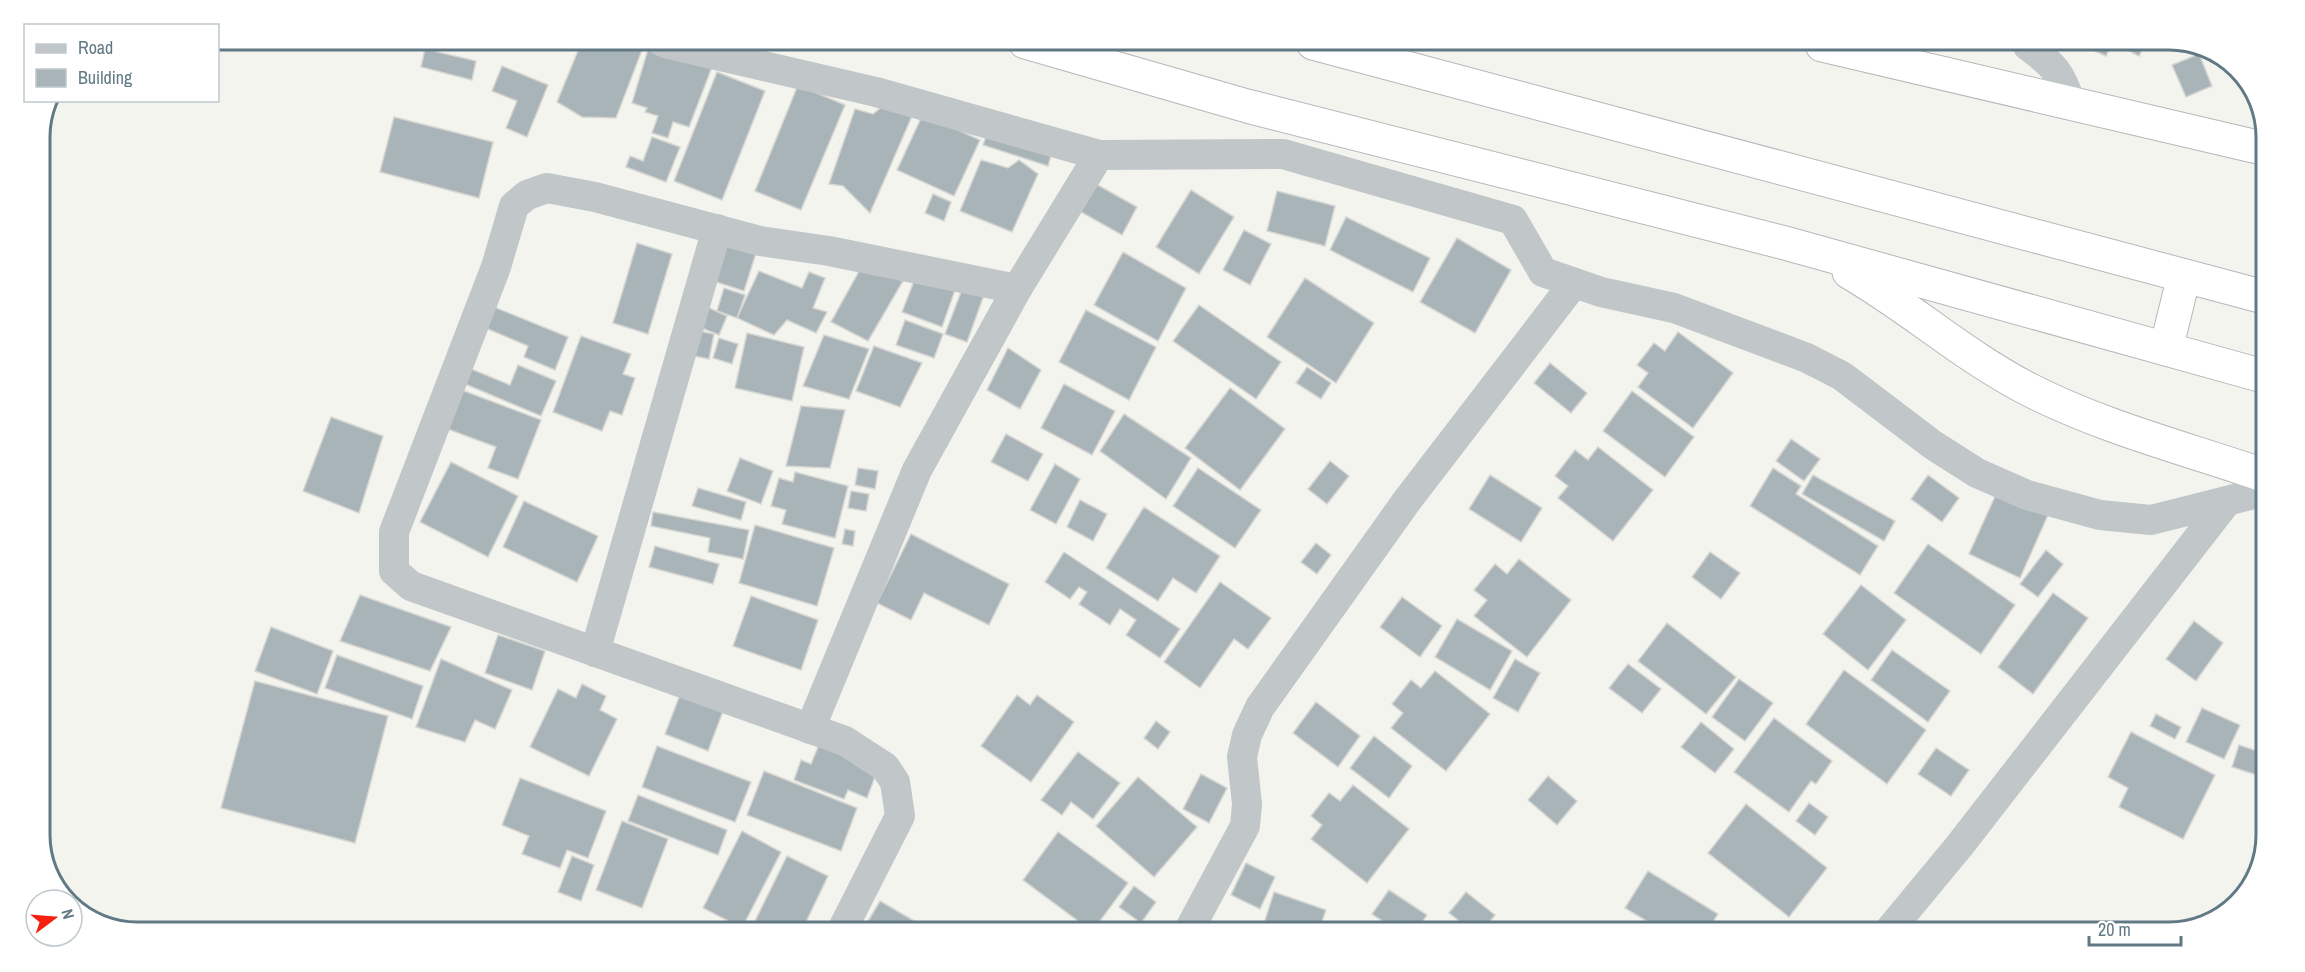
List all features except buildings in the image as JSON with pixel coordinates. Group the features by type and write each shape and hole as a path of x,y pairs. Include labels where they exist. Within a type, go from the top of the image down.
{"highway":[{"path":"1053,50 1247,106 1785,243 2255,374"},
{"path":"1339,50 2255,295"},
{"path":"1843,50 2255,146"},
{"path":"1785,243 1836,265 1878,289 1981,362 2027,388 2079,413 2255,473"},
{"path":"2166,350 2184,276"}],"street":[{"path":"694,50 876,92 1099,156 1283,154 1513,220 1543,272 1601,292 1674,308 1807,358 1842,376 1933,445 1968,467 2027,495 2100,515 2151,520 2256,494"},
{"path":"2034,50 2049,61 2064,81 2071,104"},
{"path":"810,729 917,470 1017,289 1099,156"},
{"path":"846,922 900,816 895,782 885,767 844,741 411,586 394,572 394,532 496,267 514,206 527,195 547,188 596,197 760,241 829,251 1017,289"},
{"path":"595,652 717,229"},
{"path":"1193,922 1245,825 1247,804 1242,757 1247,735 1260,707 1406,502 1574,283"},
{"path":"1896,922 1960,845 2226,501"}]}
